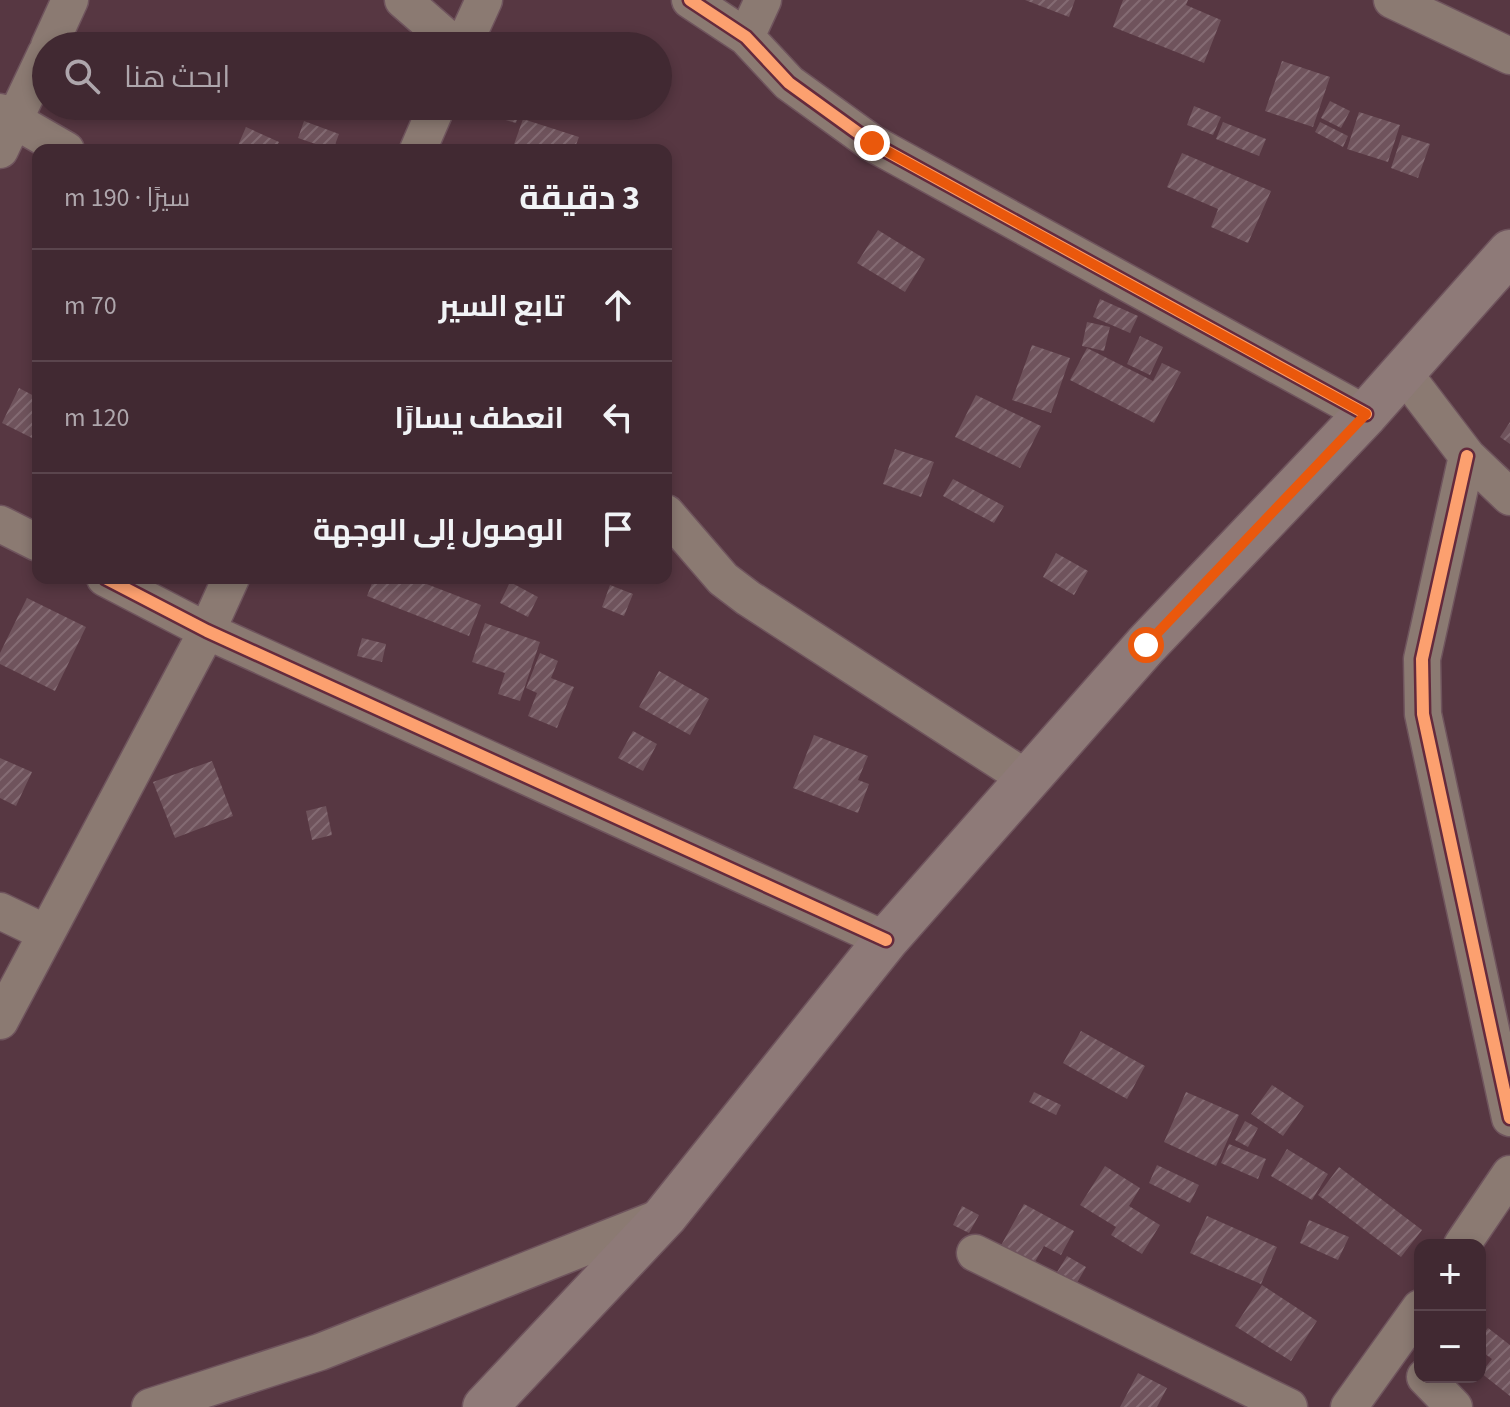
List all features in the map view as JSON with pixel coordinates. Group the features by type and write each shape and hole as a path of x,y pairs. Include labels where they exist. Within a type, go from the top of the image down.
{"main road":[{"path":"485,1407 665,1216 886,940 1146,645 1366,414 1510,252"}],"street":[{"path":"55,32 70,0"},
{"path":"403,0 440,32"},
{"path":"469,32 484,0"},
{"path":"690,0 746,37 789,83 872,143 1366,414"},
{"path":"746,37 763,0"},
{"path":"1392,0 1510,56"},
{"path":"32,79 5,128 49,144"},
{"path":"421,144 431,120"},
{"path":"1403,372 1467,456 1510,497"},
{"path":"1467,456 1422,659 1423,714 1510,1118"},
{"path":"672,520 723,579 748,598 1029,780"},
{"path":"0,524 32,540"},
{"path":"117,584 207,631 886,940"},
{"path":"0,1021 207,631 228,584"},
{"path":"0,911 46,933"},
{"path":"1466,1239 1510,1174"},
{"path":"150,1407 320,1352 665,1216"},
{"path":"975,1253 1289,1407"},
{"path":"1349,1407 1418,1311"},
{"path":"1394,1346 1414,1366"},
{"path":"1431,1383 1454,1407"}],"building":[{"path":"1025,0 1075,0 1069,17"},
{"path":"1123,0 1188,0 1186,5 1221,20 1204,63 1113,27"},
{"path":"1282,61 1330,77 1313,127 1265,111"},
{"path":"1330,101 1350,111 1341,128 1321,118"},
{"path":"1194,106 1221,117 1213,135 1187,125"},
{"path":"1359,112 1400,125 1388,162 1347,149"},
{"path":"523,120 579,137 576,144 514,144"},
{"path":"304,121 339,134 335,144 316,144 298,138"},
{"path":"1223,122 1266,139 1259,156 1216,139"},
{"path":"1320,122 1348,136 1343,147 1315,132"},
{"path":"246,127 279,142 278,144 239,144"},
{"path":"1402,135 1430,144 1418,178 1391,168"},
{"path":"1182,153 1271,191 1248,243 1211,227 1218,209 1167,187"},
{"path":"878,230 925,259 905,292 857,263"},
{"path":"1100,299 1138,316 1130,333 1093,317"},
{"path":"1087,322 1110,327 1104,351 1082,346"},
{"path":"1140,336 1163,347 1150,375 1127,364"},
{"path":"1032,345 1070,358 1051,413 1012,400"},
{"path":"1087,348 1153,381 1162,363 1181,372 1154,423 1070,380"},
{"path":"19,388 32,395 32,438 2,423"},
{"path":"976,395 1041,426 1020,468 955,437"},
{"path":"1510,422 1510,444 1500,437"},
{"path":"895,449 934,462 921,497 883,484"},
{"path":"953,479 1004,506 994,523 943,496"},
{"path":"1056,553 1088,571 1074,595 1043,577"},
{"path":"372,584 427,584 481,605 469,636 367,596"},
{"path":"509,584 538,597 528,617 500,603"},
{"path":"610,585 633,594 624,616 602,607"},
{"path":"27,598 86,627 55,691 0,664 0,653"},
{"path":"485,623 540,642 520,701 498,694 505,673 472,662"},
{"path":"362,638 386,644 382,662 357,656"},
{"path":"540,653 558,661 551,678 574,687 557,728 528,716 537,693 526,688"},
{"path":"659,671 709,699 690,735 639,707"},
{"path":"633,731 657,744 643,771 618,758"},
{"path":"814,735 868,756 858,780 869,784 858,813 793,788"},
{"path":"0,758 32,772 16,806 0,798"},
{"path":"212,761 233,816 175,838 153,782"},
{"path":"326,806 332,835 312,840 306,811"},
{"path":"1081,1031 1145,1066 1127,1099 1063,1063"},
{"path":"1272,1085 1304,1106 1283,1136 1251,1114"},
{"path":"1034,1092 1061,1105 1056,1115 1029,1102"},
{"path":"1186,1092 1239,1115 1216,1166 1164,1142"},
{"path":"1245,1121 1258,1128 1248,1147 1235,1140"},
{"path":"1229,1144 1266,1159 1258,1179 1221,1163"},
{"path":"1287,1149 1328,1174 1312,1200 1271,1176"},
{"path":"1157,1165 1199,1185 1190,1203 1149,1183"},
{"path":"1105,1166 1140,1188 1129,1206 1160,1225 1142,1254 1111,1235 1116,1227 1080,1205"},
{"path":"1339,1167 1422,1230 1401,1257 1318,1195"},
{"path":"1024,1204 1074,1231 1061,1255 1044,1246 1032,1267 999,1249"},
{"path":"962,1206 979,1215 969,1233 953,1225"},
{"path":"1207,1216 1277,1247 1261,1284 1190,1253"},
{"path":"1309,1220 1349,1237 1338,1260 1300,1243"},
{"path":"1067,1256 1086,1267 1074,1288 1054,1277"},
{"path":"1262,1285 1317,1321 1291,1361 1235,1326"},
{"path":"1488,1328 1510,1345 1510,1396 1486,1377 1486,1367 1492,1359 1486,1354"},
{"path":"1138,1373 1167,1388 1157,1407 1120,1407"}],"cycle path":[{"path":"690,0 746,37 789,83 872,143 1366,414"},
{"path":"1467,456 1422,659 1423,714 1510,1118"},
{"path":"117,584 207,631 886,940"}],"route":[{"path":"872,143 1366,414 1146,645"}]}
